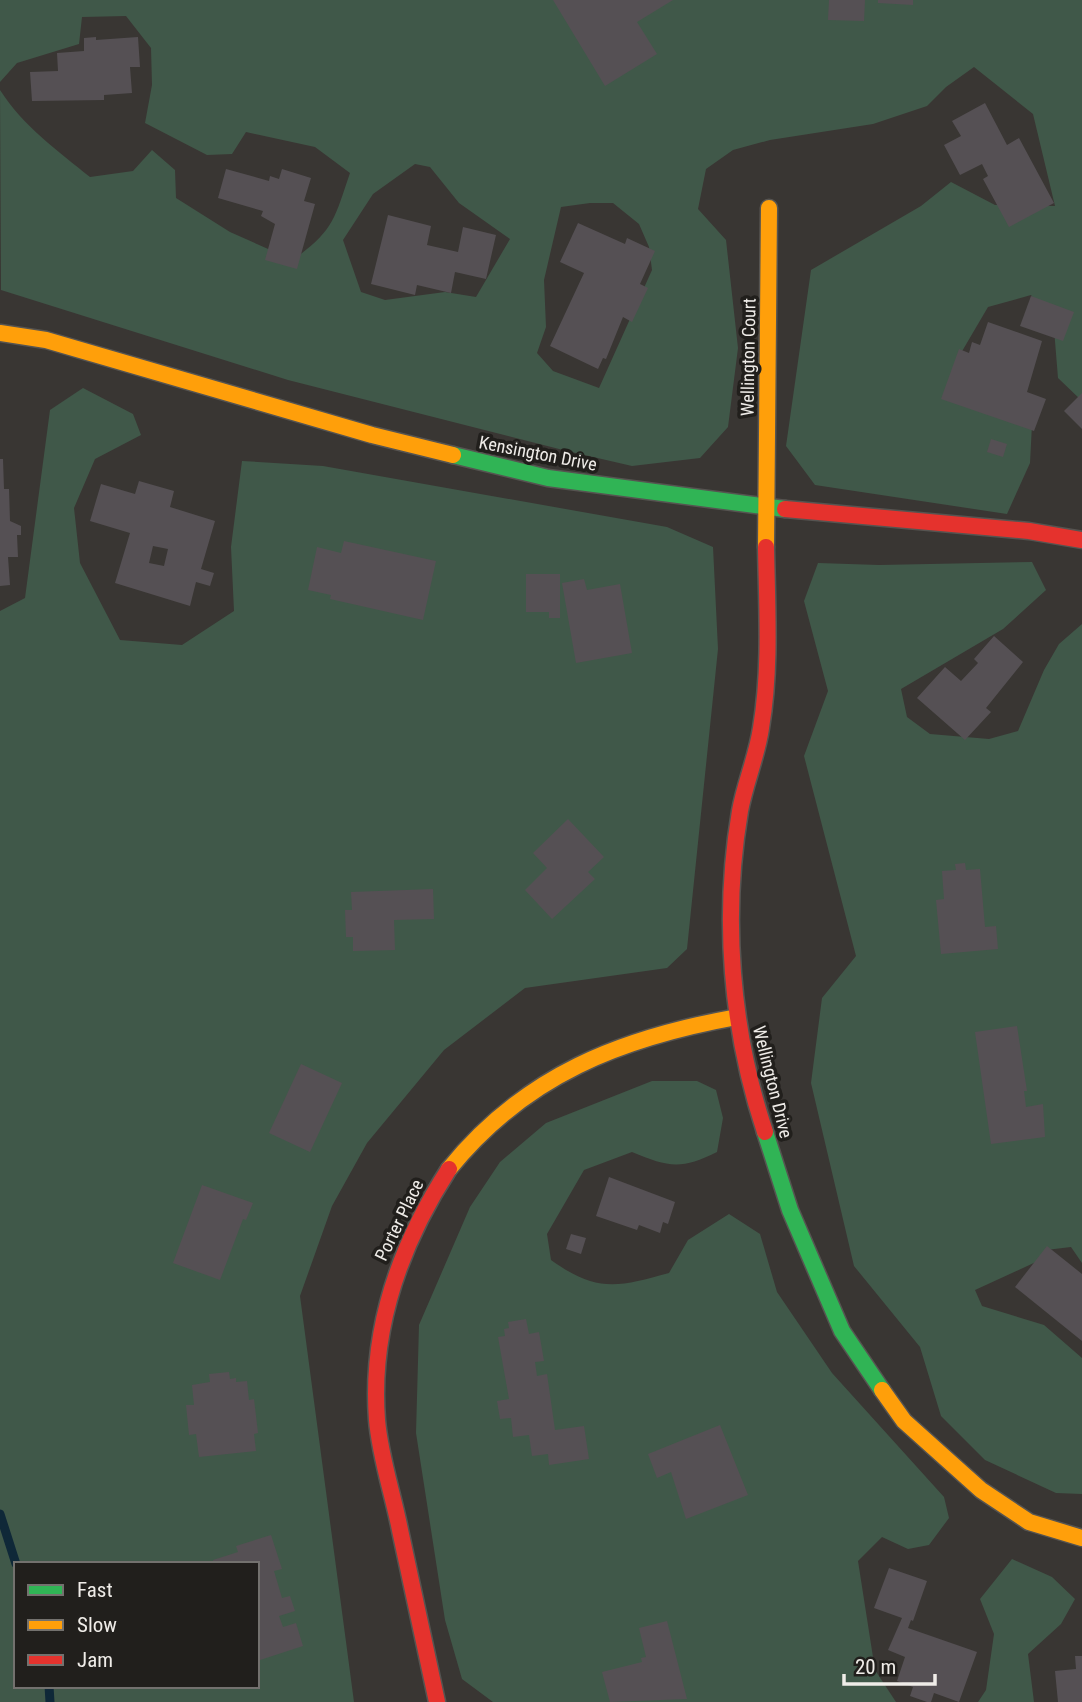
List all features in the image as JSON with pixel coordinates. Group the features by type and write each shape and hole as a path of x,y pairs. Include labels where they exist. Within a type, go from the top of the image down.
{"street":[{"name":"Wellington Court","path":"765,507 769,208"},
{"name":"Kensington Drive","path":"0,333 46,340 305,416 548,478 765,507 1029,531 1082,540"},
{"name":"Wellington Drive","path":"765,507 768,654 761,729 740,810 730,910 737,1017 762,1124 790,1210 842,1331 904,1421 981,1490 1029,1522 1082,1538"},
{"name":"Porter Place","path":"437,1702 377,1422 374,1387 386,1297 402,1249 448,1167 486,1128 530,1091 576,1064 636,1042 691,1025 737,1017"}],"green space":[{"path":"0,0 1082,0 1082,401 1058,378 1054,329 1031,295 988,307 961,353 1033,405 1030,463 1007,514 815,485 786,446 811,270 921,206 951,182 995,205 1055,206 1033,114 974,67 946,87 927,106 873,124 770,140 733,150 706,169 698,209 726,240 738,348 728,427 700,458 632,466 288,380 1,290 0,90 30,126 90,177 133,171 152,150 175,170 176,198 230,232 293,260 307,250 331,223 350,173 315,147 246,132 232,154 207,155 145,123 152,85 151,48 126,16 82,17 79,44 17,63 0,82","holes":["415,164 430,167 459,203 510,239 476,297 445,292 385,300 361,292 343,240 373,194","613,203 639,224 649,247 652,270 599,388 553,371 537,353 546,327 544,280 561,207"]},
{"path":"83,388 133,414 141,435 95,459 74,508 80,563 120,640 182,645 234,611 231,547 242,461 323,466 667,527 713,547 718,649 687,949 667,968 525,988 444,1050 367,1143 332,1206 300,1296 354,1702 0,1702 0,611 25,598 50,410"},
{"path":"1032,562 1046,590 1003,629 901,689 907,717 930,734 989,739 1018,731 1044,670 1059,644 1082,624 1082,1263 1071,1247 1046,1250 1038,1261 975,1290 982,1306 1044,1325 1082,1358 1082,1494 1056,1493 985,1460 941,1416 920,1347 854,1266 811,1083 822,998 856,956 804,756 828,691 804,601 818,563 879,565"},
{"path":"652,1081 697,1081 716,1090 723,1118 717,1152 694,1162 675,1164 655,1161 632,1152 584,1170 547,1234 551,1260 582,1278 621,1284 669,1273 688,1240 729,1214 760,1234 777,1292 832,1373 944,1497 949,1518 929,1545 908,1549 882,1537 858,1561 875,1670 896,1702 493,1702 462,1679 445,1620 416,1433 419,1325 470,1207 500,1162 546,1123"},
{"path":"1012,1559 1052,1577 1075,1599 1061,1624 1028,1654 1034,1702 978,1702 986,1690 994,1634 980,1599"}],"building":[{"path":"553,0 673,0 637,22 657,54 605,86"},
{"path":"829,0 865,0 864,21 828,20"},
{"path":"878,0 913,0 913,5 878,3"},
{"path":"96,37 96,40 138,37 140,67 130,67 132,93 104,95 104,100 32,101 30,72 58,71 57,53 84,51 84,38"},
{"path":"985,103 1007,145 1019,138 1054,203 1009,227 983,179 988,176 982,164 960,175 944,145 961,136 952,121"},
{"path":"226,169 269,181 270,176 279,179 282,169 311,178 304,201 315,204 297,269 265,260 275,224 261,216 263,211 218,198"},
{"path":"388,215 431,226 427,245 458,252 463,227 496,235 486,279 455,272 451,293 417,285 415,295 371,284"},
{"path":"578,223 625,244 627,238 655,251 640,284 648,288 632,322 623,317 606,359 603,358 598,369 550,346 584,273 560,262"},
{"path":"1031,296 1074,312 1063,341 1020,326"},
{"path":"988,322 1042,341 1027,392 1046,399 1034,431 941,399 959,349 969,353 972,342 980,345"},
{"path":"1082,393 1082,429 1064,411"},
{"path":"991,439 1007,444 1003,457 987,452"},
{"path":"0,459 3,459 4,489 9,489 10,521 21,526 21,535 17,535 18,557 8,557 10,585 0,586"},
{"path":"139,481 174,491 170,507 215,521 201,569 214,573 210,586 196,582 190,606 115,583 130,533 90,521 101,484 135,494","holes":["153,546 168,549 164,566 149,563"]},
{"path":"344,541 436,561 423,620 330,599 331,595 308,590 317,547 341,553"},
{"path":"526,574 560,574 560,618 549,618 549,612 526,612"},
{"path":"584,579 587,590 620,584 632,653 576,663 562,583"},
{"path":"994,636 1023,662 986,708 991,712 965,740 917,698 945,667 961,681 978,663 974,659"},
{"path":"568,819 604,857 588,872 595,879 552,919 525,890 547,868 533,853"},
{"path":"965,863 966,870 980,869 985,927 996,926 998,949 941,954 936,900 944,899 942,871 956,870 955,864"},
{"path":"433,889 434,919 394,920 395,950 353,951 353,937 346,937 345,910 352,910 351,892"},
{"path":"1017,1026 1027,1091 1024,1091 1026,1107 1043,1104 1045,1137 991,1144 975,1032"},
{"path":"301,1064 342,1083 310,1152 269,1133"},
{"path":"609,1177 675,1202 668,1224 663,1222 660,1233 639,1225 637,1230 596,1216"},
{"path":"202,1185 253,1203 246,1220 243,1219 220,1280 173,1263"},
{"path":"571,1234 586,1238 581,1254 566,1249"},
{"path":"1047,1246 1082,1274 1082,1341 1015,1287"},
{"path":"526,1319 529,1334 539,1332 544,1361 535,1362 537,1376 547,1374 555,1430 584,1426 589,1459 549,1465 548,1454 532,1456 529,1435 513,1437 511,1418 500,1419 497,1401 509,1399 498,1337 505,1336 504,1329 509,1328 508,1322"},
{"path":"229,1372 230,1379 236,1378 236,1382 247,1381 249,1400 254,1399 258,1433 254,1434 256,1451 199,1457 196,1434 189,1435 186,1405 194,1405 192,1385 210,1382 209,1374"},
{"path":"720,1425 748,1495 686,1519 671,1472 657,1478 648,1454"},
{"path":"271,1535 282,1569 274,1571 282,1598 290,1596 295,1611 279,1616 283,1627 296,1623 303,1646 259,1660 259,1562 213,1560 238,1552 236,1546"},
{"path":"889,1568 927,1581 908,1628 977,1652 959,1702 934,1693 931,1702 927,1702 910,1696 913,1687 897,1681 905,1657 888,1650 902,1618 874,1608"},
{"path":"667,1621 687,1699 610,1702 602,1672 642,1662 641,1658 646,1657 639,1628"},
{"path":"1075,1656 1082,1656 1082,1702 1058,1702 1055,1671 1076,1669"}],"waterway":[{"path":"0,1514 15,1562"},
{"path":"49,1688 50,1702"}],"traffic: fast":[{"path":"453,455 548,478 785,509"},
{"path":"765,1132 790,1210 842,1331 882,1390"}],"traffic: slow":[{"path":"766,547 769,208"},
{"path":"0,333 46,340 372,435 453,455"},
{"path":"449,1169 478,1136 510,1109 543,1085 578,1066 654,1036 737,1017"},
{"path":"882,1390 904,1421 981,1490 1029,1522 1082,1538"}],"traffic: jam":[{"path":"785,509 1029,531 1082,540"},
{"path":"765,1132 753,1093 737,1014 731,932 740,811 759,738 764,705 768,637 766,547"},
{"path":"437,1702 381,1448 376,1386 378,1353 392,1288 416,1227 449,1169"}]}
